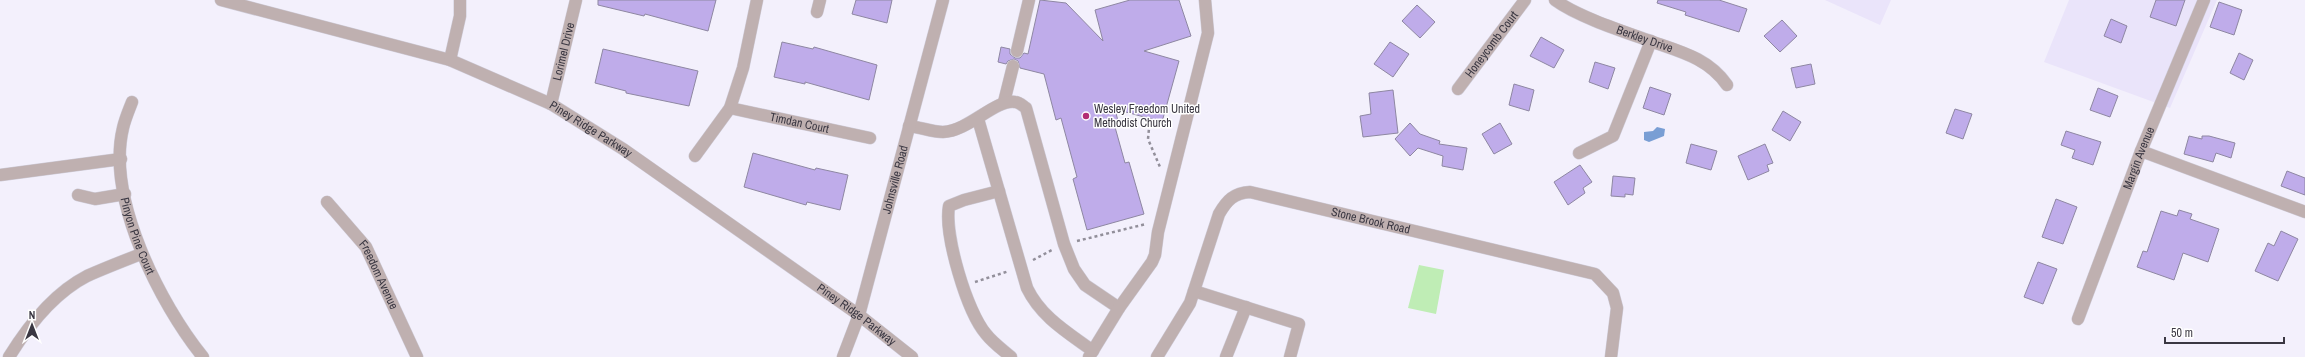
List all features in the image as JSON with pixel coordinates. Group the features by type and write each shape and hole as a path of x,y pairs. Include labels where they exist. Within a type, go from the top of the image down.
{"street":[{"name":"Piney Ridge Parkway","path":"221,0 450,60 551,104 623,149 859,315 912,357"},
{"path":"450,60 460,16 460,0"},
{"name":"Lorimel Drive","path":"551,104 576,0"},
{"path":"695,156 730,108 743,68 757,0"},
{"path":"817,12 820,0"},
{"name":"Johnsville Road","path":"843,357 859,315 943,0"},
{"path":"1017,51 1029,0"},
{"path":"978,119 1027,288 1034,303 1051,320 1091,354 1119,308 1155,255 1158,232 1208,33 1206,0"},
{"name":"Honeycomb Court","path":"1458,89 1525,0"},
{"name":"Berkley Drive","path":"1555,0 1581,14 1687,53 1709,65 1719,73 1727,85"},
{"name":"Margin Avenue","path":"2078,319 2141,151 2204,0"},
{"path":"1579,152 1613,136 1651,41"},
{"path":"1004,102 1013,66"},
{"name":"Pinyon Pine Court","path":"132,102 122,128 121,176 141,254 182,329 203,357"},
{"path":"909,126 942,132 957,128 978,119 1004,102 1017,102 1026,108 1064,244 1074,269 1085,285 1119,308"},
{"name":"Timdan Court","path":"730,108 870,138"},
{"path":"2141,151 2305,212"},
{"path":"0,176 121,159"},
{"path":"999,191 964,200 949,206 947,219 962,286 972,310 986,334 1011,357"},
{"name":"Stone Brook Road","path":"1157,357 1190,303 1219,214 1227,201 1238,193 1263,194 1595,274 1613,293 1617,308 1611,357"},
{"path":"78,195 96,199 125,194"},
{"name":"Freedom Avenue","path":"327,202 366,247 417,357"},
{"path":"9,357 31,324 61,294 86,277 141,254"},
{"path":"1194,291 1299,324 1290,357"},
{"path":"1226,357 1246,307"}],"path":[{"path":"1150,118 1148,139 1161,170"},
{"path":"962,286 1021,267 1064,244 1154,222"}],"shaded area":[{"path":"1825,0 1891,0 1880,25"},
{"path":"2069,0 2217,0 2170,108 2044,62"}],"green space":[{"path":"1419,265 1444,270 1436,314 1408,308"}],"water":[{"path":"1657,127 1665,129 1664,136 1649,142 1644,140 1644,132 1653,131"}],"building":[{"path":"598,0 716,0 708,31 645,14 644,16 598,5"},
{"path":"856,0 892,0 887,23 852,14"},
{"name":"Wesley Freedom United Methodist Church","path":"1040,0 1066,3 1103,41 1095,10 1130,0 1179,0 1191,36 1144,51 1179,61 1162,122 1115,109 1119,125 1115,127 1125,163 1129,162 1144,214 1087,230 1073,179 1077,177 1061,118 1056,120 1044,74 1020,68 1018,61 1014,59 1008,61 1006,64 998,62 1001,47 1010,49 1010,54 1015,58 1020,58 1024,53 1028,54"},
{"path":"1658,0 1719,0 1747,9 1739,32 1685,15 1686,12 1657,3"},
{"path":"2156,0 2185,0 2176,26 2150,17"},
{"path":"2219,2 2242,10 2234,35 2210,27"},
{"path":"1417,5 1435,22 1420,38 1402,21"},
{"path":"2111,19 2127,26 2121,43 2104,36"},
{"path":"1782,20 1797,36 1780,52 1764,36"},
{"path":"1541,37 1564,50 1554,68 1530,56"},
{"path":"782,42 813,49 814,47 877,65 869,100 805,82 805,84 774,77"},
{"path":"1390,42 1409,54 1393,77 1374,64"},
{"path":"603,49 698,71 689,106 626,93 626,91 595,83"},
{"path":"2239,53 2253,60 2244,80 2230,73"},
{"path":"1595,62 1615,68 1608,89 1589,82"},
{"path":"1811,64 1815,84 1796,88 1791,68"},
{"path":"1514,84 1534,90 1529,111 1509,105"},
{"path":"1650,87 1671,94 1664,115 1643,108"},
{"path":"2098,88 2118,96 2110,117 2090,110"},
{"path":"1393,90 1398,133 1363,137 1360,116 1371,114 1369,93"},
{"path":"1955,109 1972,114 1963,139 1946,133"},
{"path":"1783,111 1801,122 1790,141 1772,130"},
{"path":"1410,123 1420,134 1440,141 1439,144 1467,148 1463,170 1442,166 1443,156 1418,148 1410,156 1395,139"},
{"path":"1500,123 1512,144 1494,154 1482,134"},
{"path":"2066,131 2101,142 2093,165 2072,158 2075,150 2061,145"},
{"path":"2189,136 2202,139 2202,136 2209,136 2235,143 2231,158 2216,153 2213,162 2184,154"},
{"path":"1691,144 1717,151 1711,170 1686,163"},
{"path":"1765,144 1773,163 1767,165 1769,171 1748,180 1738,156"},
{"path":"753,153 815,170 816,168 848,175 840,210 807,202 806,205 744,187"},
{"path":"1580,165 1592,182 1583,188 1585,193 1568,205 1554,182"},
{"path":"2287,171 2305,178 2305,195 2281,186"},
{"path":"1613,176 1635,178 1633,195 1625,194 1625,197 1611,196"},
{"path":"2056,199 2077,207 2063,244 2042,237"},
{"path":"2179,210 2192,214 2190,219 2219,229 2208,262 2183,253 2174,280 2137,267 2143,251 2147,252 2161,211 2177,216"},
{"path":"2281,231 2298,239 2278,281 2255,271 2268,243 2274,246"},
{"path":"2038,262 2057,269 2043,304 2024,297"}],"place":[{"name":"Wesley Freedom United Methodist Church","path":"1086,116"}]}
